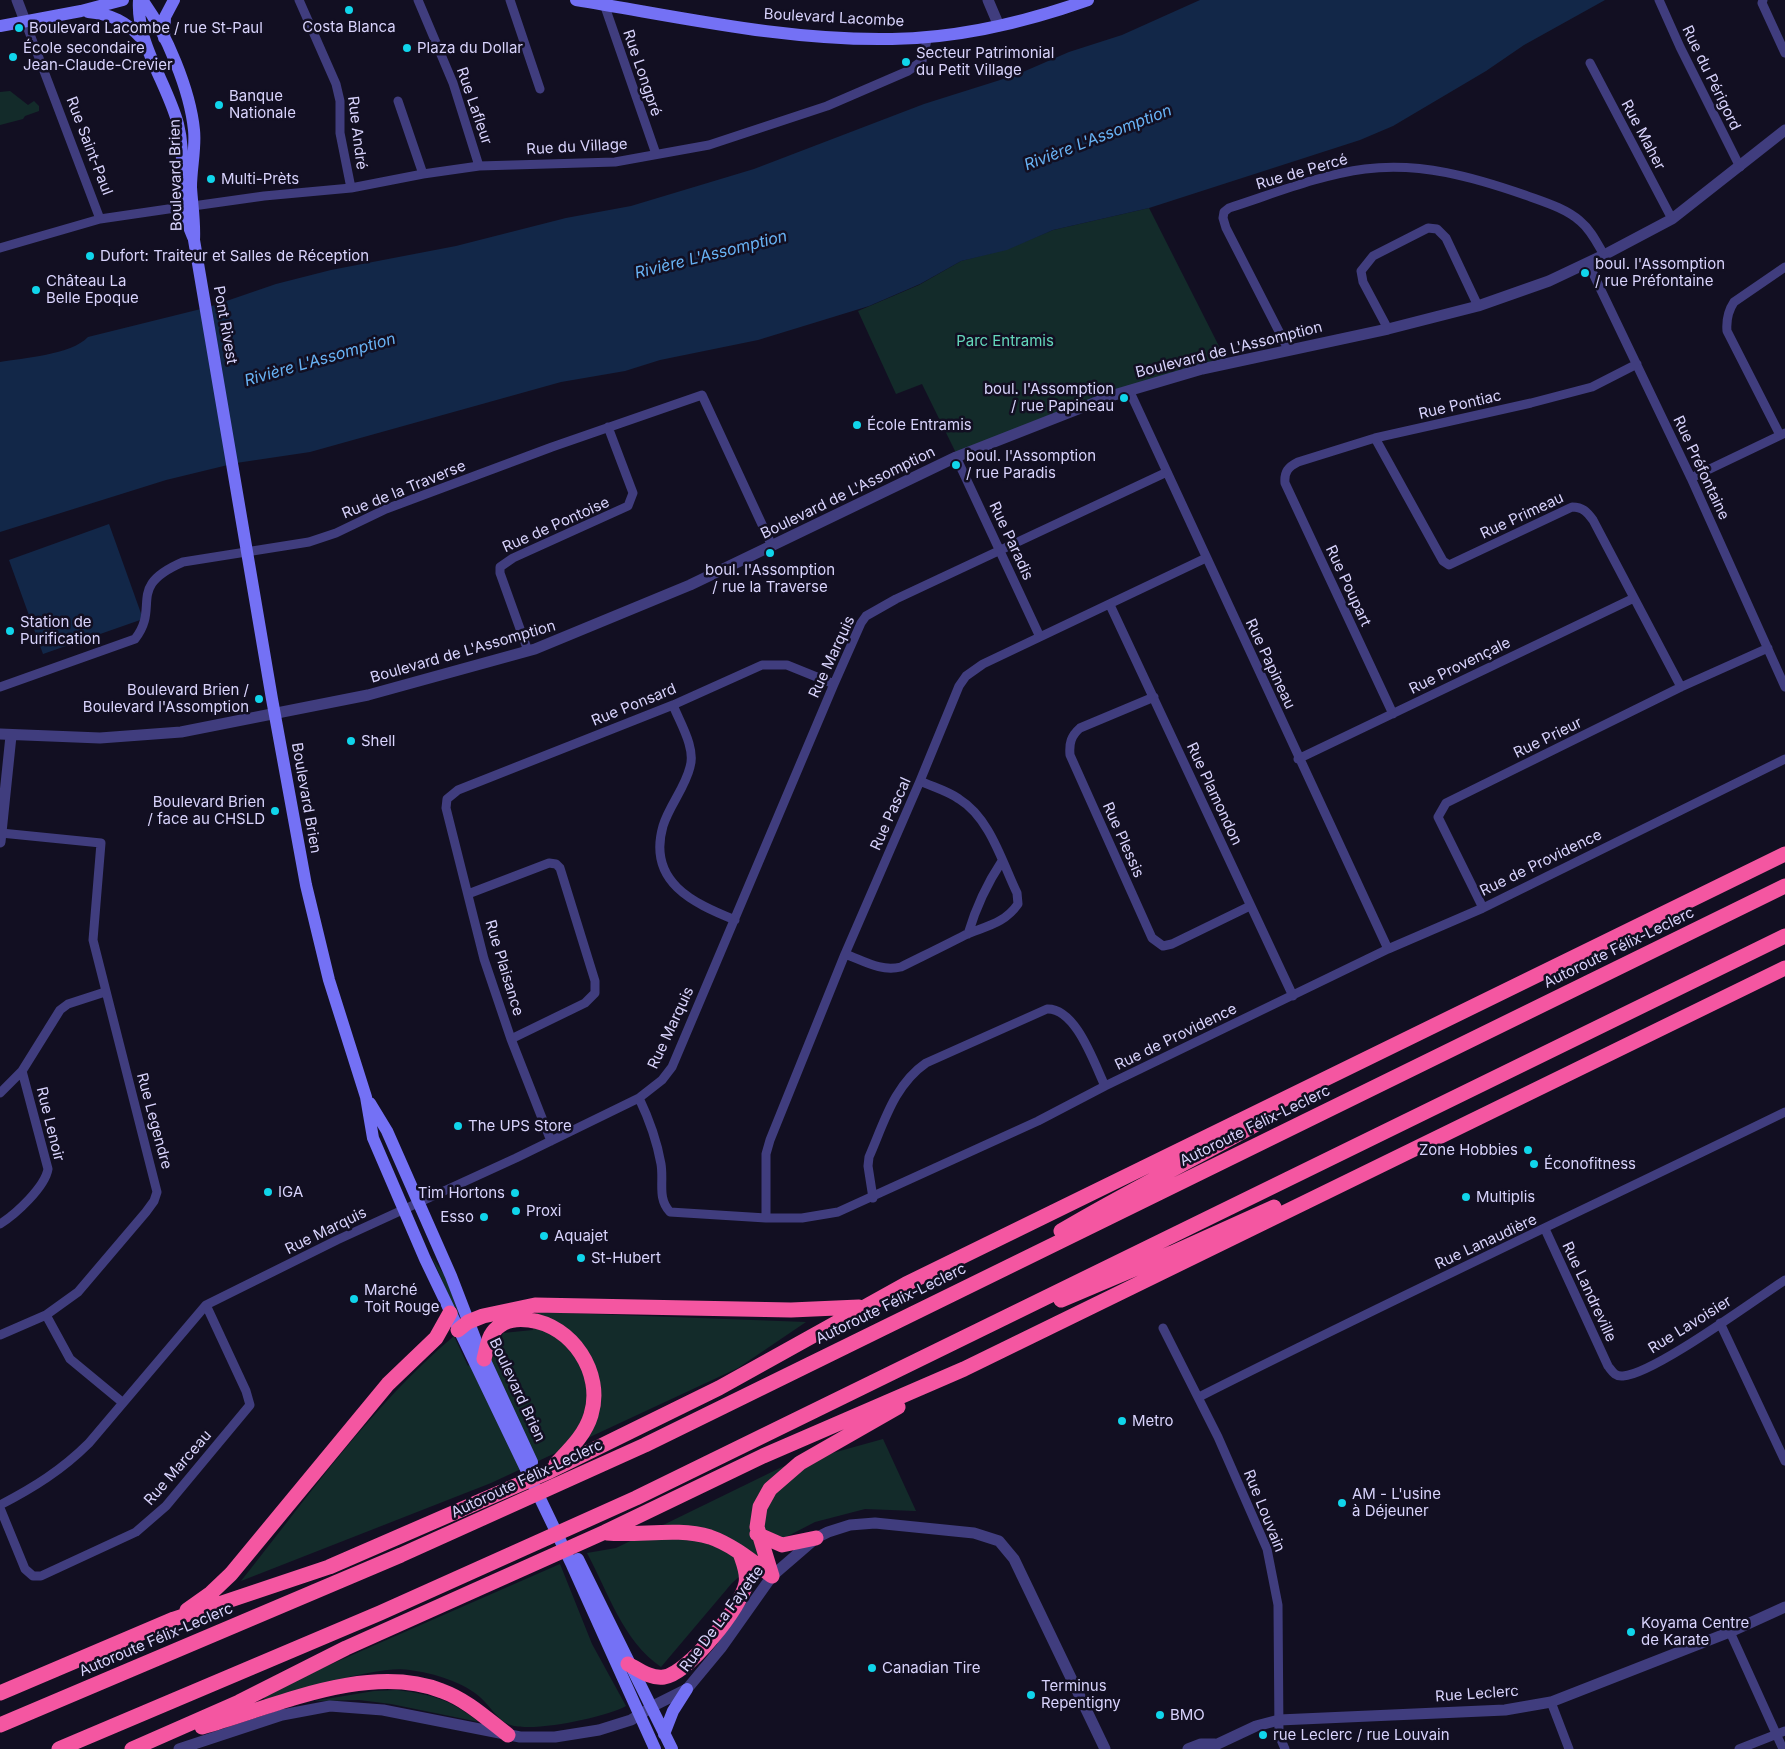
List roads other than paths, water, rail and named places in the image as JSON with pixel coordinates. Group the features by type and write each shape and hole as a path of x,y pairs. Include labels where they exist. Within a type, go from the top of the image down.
{"highway":[{"path":"0,1693 174,1620 310,1574 550,1471 712,1392 862,1307 1785,854"},
{"name":"Autoroute Félix-Leclerc","path":"0,1725 521,1502 699,1418 1785,886"},
{"path":"59,1749 518,1552 636,1498 1785,936"},
{"path":"138,1746 256,1694 346,1648 605,1532 763,1456 964,1369 1785,968"},
{"path":"967,1286 1118,1197 1212,1149 1381,1052"},
{"path":"903,1367 1172,1253 1263,1211 1368,1171"},
{"path":"463,1326 502,1311 543,1305 785,1310 862,1307"},
{"path":"174,1620 231,1574 388,1384 436,1338 450,1313"},
{"path":"484,1359 494,1331 504,1322 518,1320 540,1322 553,1327 570,1340 581,1355 590,1372 593,1385 591,1416 577,1442 550,1471"},
{"path":"772,1576 758,1534 757,1518 761,1504 770,1489 782,1477 807,1459 964,1369"},
{"path":"605,1532 631,1535 673,1532 696,1534 716,1539 740,1553 772,1576"},
{"path":"758,1534 782,1545 816,1538"},
{"path":"628,1664 652,1676 665,1677 676,1673 697,1656 725,1620 745,1588 746,1575 740,1553"},
{"path":"138,1746 305,1696 351,1686 378,1683 419,1685 442,1691 467,1704 508,1735"}],"main road":[{"path":"0,26 81,11 123,0"},
{"name":"Boulevard Brien","path":"140,0 151,13 188,93 194,132 188,206"},
{"name":"Boulevard Brien","path":"140,0 138,18 172,105 178,126 188,206 200,275"},
{"path":"164,40 165,17 174,0"},
{"name":"Boulevard Lacombe","path":"576,0 604,3 740,29 893,39 999,26 1042,16 1088,0"},
{"path":"81,11 117,18 130,26 148,46"},
{"name":"Pont Rivest","path":"200,275 239,499"},
{"name":"Boulevard Brien","path":"239,499 275,714 311,911 339,1016 366,1096 372,1138 450,1313 463,1326 484,1359 527,1461"},
{"name":"Boulevard Brien","path":"366,1096 387,1131 451,1276 463,1326 576,1563 672,1749"},
{"name":"Boulevard Brien","path":"576,1563 655,1749"},
{"path":"664,1734 673,1711 687,1690"}],"street":[{"name":"Rue Saint-Paul","path":"17,0 100,219"},
{"name":"Rue André","path":"299,0 336,84 340,101 340,133 351,188"},
{"name":"Rue Lafleur","path":"418,0 453,83 479,166"},
{"path":"510,0 540,89"},
{"path":"988,0 999,26"},
{"name":"Rue du Périgord","path":"1659,0 1680,47 1740,167"},
{"path":"1763,0 1762,3 1785,53"},
{"name":"Rue Longpré","path":"604,3 656,154"},
{"name":"Rue du Village","path":"0,248 100,219 188,206 264,196 351,188 423,174 479,166 615,162 709,145 845,98 908,70 922,61 928,36"},
{"name":"Rue Maher","path":"1590,63 1672,219"},
{"path":"398,101 423,174"},
{"name":"Boulevard de L'Assomption","path":"5,735 100,738 181,732 368,695 528,651 570,636 654,600 772,546 956,457 1024,429 1129,390 1202,369 1478,306 1522,291 1588,263 1672,219 1785,130"},
{"name":"Rue de Percé","path":"1288,349 1226,228 1223,218 1224,212 1229,208 1332,175 1365,169 1415,168 1447,171 1489,183 1547,203 1573,216 1588,228 1604,255"},
{"path":"1388,328 1363,282 1361,271 1363,265 1373,256 1428,228 1438,228 1446,238 1478,306"},
{"name":"Rue Préfontaine","path":"1588,263 1691,478 1785,688"},
{"path":"1691,478 1782,434 1727,330 1726,322 1729,309 1734,302 1785,267"},
{"name":"Rue Pontiac","path":"1288,468 1298,462 1375,438 1574,392 1597,384 1636,364"},
{"name":"Rue Papineau","path":"1129,390 1298,759 1388,949"},
{"name":"Rue de la Traverse","path":"0,687 135,639 140,632 149,584 165,571 183,562 309,542 336,533 386,508 608,427 702,395 772,546"},
{"name":"Rue de Pontoise","path":"528,651 500,573 500,567 513,558 628,506 633,493 608,427"},
{"name":"Rue Primeau","path":"1375,438 1443,561 1449,565 1572,507 1579,507 1587,511 1681,687"},
{"name":"Rue Paradis","path":"956,457 1040,637"},
{"name":"Rue Poupart","path":"1288,468 1284,476 1285,483 1393,714"},
{"name":"Rue Marquis","path":"0,1506 32,1488 70,1462 206,1306 337,1240 418,1204 639,1098 662,1080 672,1067 860,623 866,616 896,599 1167,472"},
{"name":"Rue Pascal","path":"766,1218 766,1154 845,954 959,686 966,676 983,664 1206,558"},
{"name":"Rue Provençale","path":"1298,759 1634,598"},
{"name":"Rue Plamondon","path":"1110,605 1293,996"},
{"name":"Rue Prieur","path":"1483,908 1438,817 1442,807 1681,687 1768,648"},
{"name":"Rue Ponsard","path":"448,799 458,790 673,705 746,672 772,664 787,665 834,684"},
{"name":"Rue Plessis","path":"1154,696 1080,728 1073,734 1069,743 1070,755 1152,938 1162,946 1172,944 1250,906"},
{"path":"673,705 686,736 691,753 691,766 663,826 660,852 666,873 681,894 700,906 735,920"},
{"path":"0,837 5,735"},
{"name":"Rue de Providence","path":"639,1098 651,1124 662,1165 662,1200 670,1212 766,1218 802,1218 838,1212 873,1198 1038,1121 1105,1086 1388,949 1483,908 1785,759"},
{"path":"845,954 890,969 901,967 968,934 999,922 1010,915 1018,904 1017,893 984,824 974,810 959,798 920,781"},
{"name":"Rue Plaisance","path":"448,799 446,808 484,958 511,1039 551,1141"},
{"name":"Rue Legendre","path":"0,837 101,843 93,940 105,992 156,1181 157,1192 154,1201 146,1212 91,1279 63,1304 46,1315 0,1336"},
{"path":"968,934 983,891 1002,861"},
{"path":"468,894 549,864 556,864 560,868 595,981 595,993 585,1003 511,1039"},
{"path":"0,1093 22,1072 60,1010 68,1004 105,992"},
{"path":"873,1198 868,1166 869,1157 896,1094 913,1072 926,1063 1047,1008 1055,1008 1074,1022 1105,1086"},
{"name":"Rue Lenoir","path":"0,1224 20,1209 47,1176 48,1169 22,1072"},
{"name":"Rue Lanaudière","path":"1199,1397 1340,1326 1785,1112"},
{"name":"Rue Landreville","path":"1545,1229 1608,1366"},
{"name":"Rue Lavoisier","path":"1608,1366 1620,1377 1643,1370 1720,1323 1785,1280"},
{"name":"Rue Marceau","path":"0,1506 26,1569 33,1576 41,1576 136,1532 166,1506 250,1405 246,1391 206,1306"},
{"path":"46,1315 70,1359 122,1402"},
{"path":"1720,1323 1785,1461"},
{"name":"Rue Louvain","path":"1163,1328 1199,1397 1257,1523 1268,1554 1278,1605 1279,1720 1280,1739 1285,1749"},
{"name":"Rue De La Fayette","path":"179,1749 282,1714 339,1706 383,1710 508,1735 543,1738 576,1734 614,1726 640,1715 650,1707 687,1690 721,1648 772,1576 816,1538 850,1525 885,1523 974,1533 999,1541 1014,1559 1105,1749"},
{"name":"Rue Leclerc","path":"1188,1749 1201,1744 1212,1746 1256,1726 1279,1720 1504,1710 1551,1702 1730,1632 1785,1607"},
{"path":"1730,1632 1781,1733 1783,1749"},
{"path":"1551,1702 1569,1749"},
{"path":"1740,1749 1781,1733"}],"water":[{"name":"Rivière L'Assomption","path":"1200,0 1605,0 1524,45 1486,71 1393,126 1360,140 1149,208 1053,230 1007,250 961,261 920,284 869,306 758,340 660,360 625,371 561,382 310,452 236,463 166,480 0,532 0,362 59,352 80,343 88,337 209,307 276,284 331,270 456,246 566,218 631,206 754,169 924,104 1016,75 1069,52 1122,35"},
{"path":"109,524 143,619 43,654 9,560"}],"place":[{"name":"Costa Blanca","path":"349,10"},
{"name":"Boulevard Lacombe / rue St-Paul","path":"19,28"},
{"name":"Plaza du Dollar","path":"407,48"},
{"name":"École secondaire Jean-Claude-Crevier","path":"13,57"},
{"name":"Secteur Patrimonial du Petit Village","path":"906,62"},
{"name":"Banque Nationale","path":"219,105"},
{"name":"Multi-Prèts","path":"211,179"},
{"name":"Dufort: Traiteur et Salles de Réception","path":"90,256"},
{"name":"boul. l'Assomption / rue Préfontaine","path":"1585,273"},
{"name":"Château La Belle Epoque","path":"36,290"},
{"name":"boul. l'Assomption / rue Papineau","path":"1124,398"},
{"name":"École Entramis","path":"857,425"},
{"name":"boul. l'Assomption / rue Paradis","path":"956,465"},
{"name":"boul. l'Assomption / rue la Traverse","path":"770,553"},
{"name":"Station de Purification","path":"10,631"},
{"name":"Boulevard Brien / Boulevard l'Assomption","path":"259,699"},
{"name":"Shell","path":"351,741"},
{"name":"Boulevard Brien / face au CHSLD","path":"275,811"},
{"name":"The UPS Store","path":"458,1126"},
{"name":"Zone Hobbies","path":"1528,1150"},
{"name":"Éconofitness","path":"1534,1164"},
{"name":"IGA","path":"268,1192"},
{"name":"Tim Hortons","path":"515,1193"},
{"name":"Multiplis","path":"1466,1197"},
{"name":"Proxi","path":"516,1211"},
{"name":"Esso","path":"484,1217"},
{"name":"Aquajet","path":"544,1236"},
{"name":"St-Hubert","path":"581,1258"},
{"name":"Marché Toit Rouge","path":"354,1299"},
{"name":"Metro","path":"1122,1421"},
{"name":"AM - L'usine à Déjeuner","path":"1342,1503"},
{"name":"Koyama Centre de Karate","path":"1631,1632"},
{"name":"Canadian Tire","path":"872,1668"},
{"name":"Terminus Repentigny","path":"1031,1695"},
{"name":"BMO","path":"1160,1715"},
{"name":"rue Leclerc / rue Louvain","path":"1263,1735"}],"park label":[{"name":"Parc Entramis","path":"1005,341"}]}
